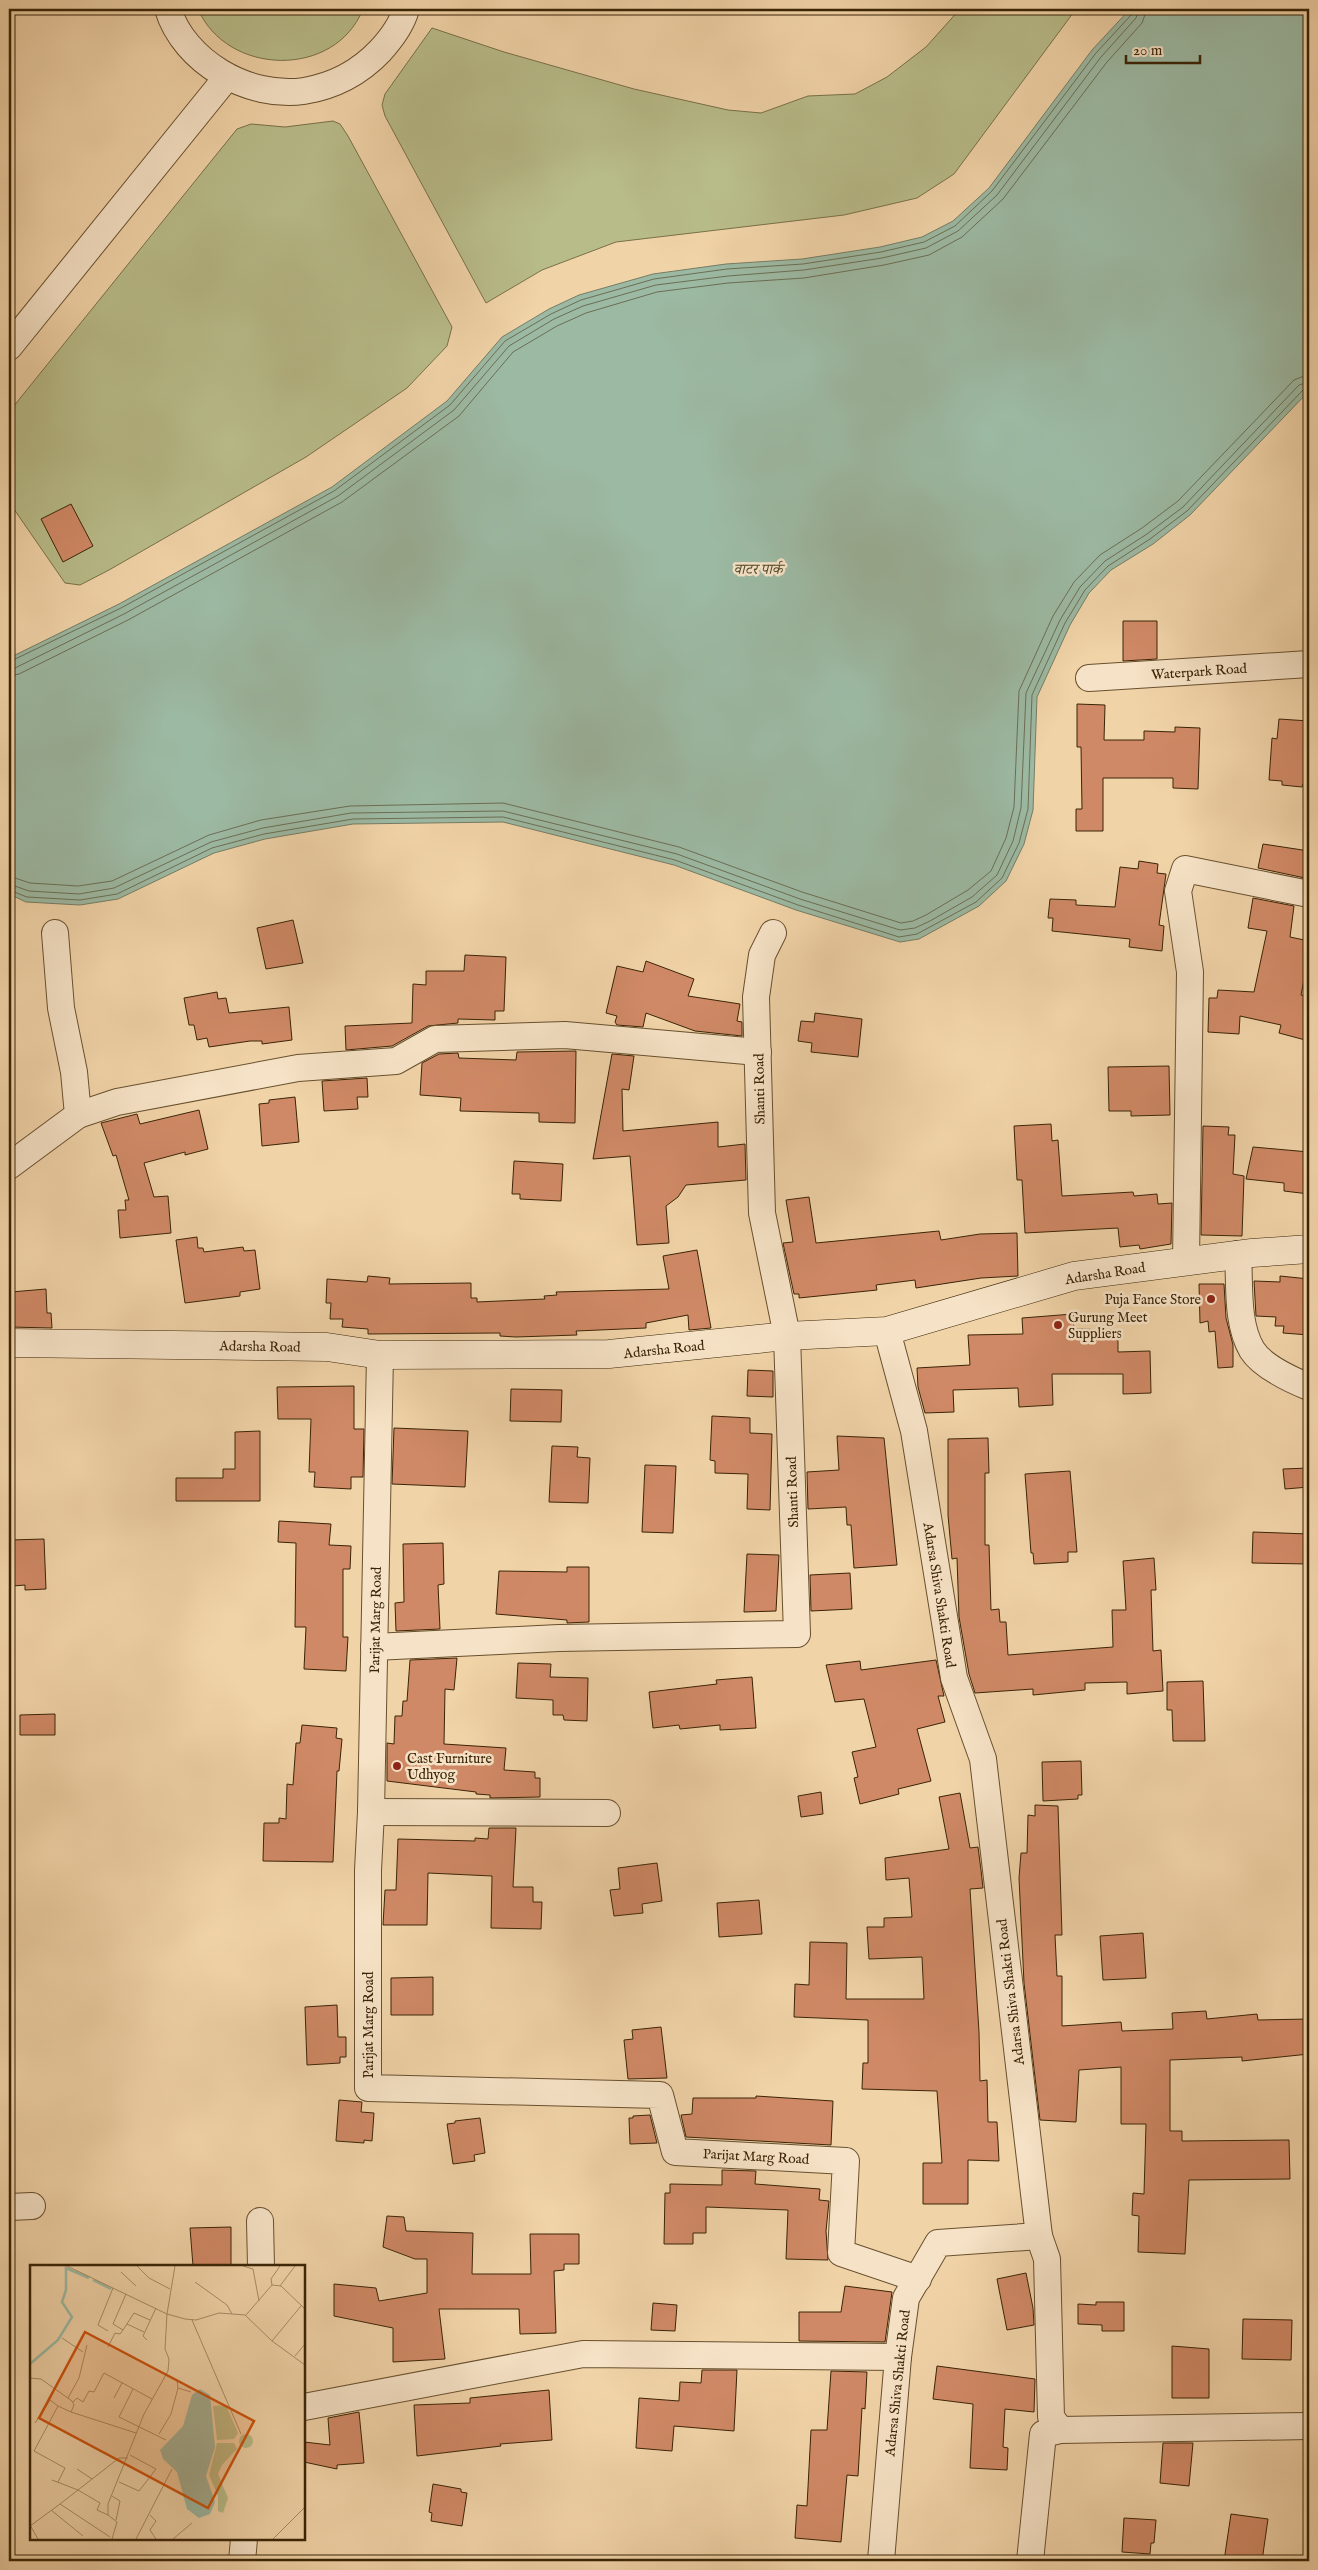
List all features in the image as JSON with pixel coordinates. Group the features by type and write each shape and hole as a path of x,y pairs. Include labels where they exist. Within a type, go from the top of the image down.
{"main road":[{"name":"Adarsha Road","path":"9,1342 327,1347 380,1355 609,1354 787,1336 887,1331 1074,1276 1238,1254 1309,1249"}],"street":[{"path":"168,9 172,20 195,53 227,77 264,90 304,91 341,80 368,64 389,41 406,9"},
{"path":"9,347 227,77"},
{"name":"Waterpark Road","path":"1089,678 1309,664"},
{"path":"1186,1261 1190,972 1178,891 1185,869 1309,894"},
{"path":"55,933 61,1008 74,1072 78,1115"},
{"name":"Shanti Road","path":"374,1647 559,1638 796,1634 787,1336 762,1212 757,988 762,955 773,933"},
{"path":"9,1166 78,1115 117,1102 298,1068 396,1061 435,1039 564,1035 758,1052"},
{"path":"1238,1254 1244,1328 1252,1351 1283,1377 1309,1387"},
{"name":"Adarsa Shiva Shakti Road","path":"881,2561 898,2357 906,2298 938,2243 1039,2236 983,1759 954,1678 914,1431 887,1331"},
{"name":"Parijat Marg Road","path":"380,1355 372,1812 368,1870 368,2088 660,2094 675,2152 846,2161 841,2254 918,2279"},
{"path":"372,1812 607,1814"},
{"path":"260,2221 261,2265"},
{"path":"1039,2236 1047,2259 1051,2417 1060,2430"},
{"path":"305,2407 583,2354 898,2357"},
{"path":"1030,2561 1043,2434 1060,2430 1309,2426"},
{"path":"242,2561 244,2540"}],"green space":[{"path":"198,9 363,9 349,32 329,48 306,57 281,60 256,57 232,47 212,31"},
{"path":"960,9 1076,9 954,174 917,198 844,215 616,242 542,270 486,303 385,116 382,105 385,94 432,28 504,52 634,89 728,110 761,113 808,96 855,94 887,77 926,47"},
{"path":"333,121 340,124 348,136 452,327 447,346 407,388 306,457 109,570 80,585 65,583 9,502 9,412 237,129 251,124 285,127"}],"water":[{"name":"वाटर पार्क","path":"1130,9 1309,9 1309,391 1190,515 1153,544 1111,570 1089,593 1070,625 1037,697 1033,810 1024,844 1006,881 979,906 919,939 900,942 796,910 674,865 503,822 353,824 265,839 214,853 118,899 80,905 26,902 9,894 9,658 119,604 332,487 447,401 502,337 549,309 579,295 653,274 726,264 802,259 880,247 922,237 953,221 989,188 1092,50"}],"building":[{"path":"71,504 93,546 63,562 41,519"},
{"path":"1123,621 1157,621 1157,659 1123,661"},
{"path":"1077,704 1105,705 1104,740 1144,740 1144,731 1175,732 1175,727 1200,728 1198,789 1173,788 1173,778 1103,778 1103,831 1076,831 1076,809 1082,809 1081,747 1077,747"},
{"path":"1279,719 1309,721 1309,784 1303,784 1302,787 1282,785 1282,781 1269,780 1272,738 1277,739"},
{"path":"1263,844 1309,851 1305,878 1258,868"},
{"path":"1139,861 1158,864 1157,873 1166,874 1159,925 1164,926 1162,951 1129,947 1130,939 1052,931 1053,918 1048,918 1050,899 1076,900 1076,905 1115,907 1120,867 1138,869"},
{"path":"1253,898 1294,906 1290,937 1309,941 1309,953 1301,995 1309,997 1309,1041 1279,1033 1281,1025 1240,1016 1239,1034 1208,1032 1209,998 1217,998 1218,990 1254,992 1267,931 1248,928"},
{"path":"293,920 303,963 266,969 257,928"},
{"path":"465,955 506,957 504,1011 495,1011 495,1020 458,1019 458,1023 428,1026 392,1046 346,1050 345,1026 412,1023 413,984 426,985 426,971 464,971"},
{"path":"646,961 694,979 688,996 740,1004 737,1021 742,1022 742,1036 695,1031 646,1013 643,1027 617,1025 615,1022 617,1016 606,1013 617,966 643,972"},
{"path":"217,992 218,999 226,998 229,1013 289,1007 292,1040 262,1044 262,1041 250,1041 209,1047 207,1038 197,1040 194,1025 189,1025 184,998"},
{"path":"815,1013 862,1019 858,1057 811,1052 812,1043 798,1041 801,1021 814,1022"},
{"path":"576,1051 575,1123 539,1122 539,1113 460,1111 461,1098 420,1095 422,1063 439,1054 458,1053 459,1058 516,1060 517,1052"},
{"path":"612,1054 634,1056 629,1090 622,1089 623,1131 718,1122 718,1147 745,1144 746,1180 686,1185 678,1197 666,1206 669,1243 637,1245 630,1156 593,1159"},
{"path":"1169,1066 1170,1115 1131,1116 1131,1111 1109,1111 1108,1067"},
{"path":"367,1078 368,1097 357,1097 358,1109 324,1111 322,1081"},
{"path":"295,1097 299,1142 262,1146 259,1104 269,1103 269,1100"},
{"path":"199,1110 208,1149 185,1155 185,1152 144,1163 154,1197 168,1196 171,1233 120,1238 118,1210 126,1210 125,1200 129,1200 116,1155 113,1156 101,1123 137,1114 140,1124"},
{"path":"1051,1124 1052,1141 1058,1140 1062,1196 1133,1192 1134,1196 1157,1194 1158,1204 1172,1203 1171,1244 1140,1249 1139,1245 1120,1247 1118,1228 1025,1233 1022,1180 1017,1180 1014,1126"},
{"path":"1203,1126 1229,1127 1228,1135 1235,1135 1233,1174 1244,1176 1242,1236 1201,1235"},
{"path":"1253,1147 1309,1152 1309,1194 1284,1191 1284,1183 1246,1179"},
{"path":"514,1161 563,1164 561,1201 520,1199 520,1194 512,1194"},
{"path":"809,1197 816,1243 939,1231 941,1240 980,1234 1017,1233 1018,1276 981,1278 916,1288 915,1280 876,1285 877,1290 799,1298 799,1294 794,1294 783,1243 793,1242 786,1200"},
{"path":"197,1237 198,1248 203,1248 204,1252 243,1247 244,1251 255,1250 260,1289 240,1292 240,1296 185,1303 176,1240"},
{"path":"697,1250 711,1328 689,1330 688,1315 646,1323 646,1328 576,1331 577,1335 516,1337 500,1336 500,1333 368,1334 368,1329 342,1327 343,1319 330,1319 331,1303 326,1303 327,1279 367,1282 368,1276 390,1278 389,1284 471,1283 471,1298 477,1298 477,1302 545,1299 544,1296 557,1295 556,1292 669,1289 663,1256"},
{"path":"1280,1276 1309,1279 1309,1335 1283,1333 1284,1326 1275,1326 1276,1317 1256,1316 1254,1281 1280,1282"},
{"path":"1199,1284 1224,1284 1226,1318 1233,1345 1233,1367 1218,1368 1215,1331 1209,1332 1208,1321 1200,1323"},
{"path":"46,1289 47,1313 51,1313 52,1328 10,1327 11,1292"},
{"path":"1073,1314 1074,1329 1118,1330 1118,1352 1150,1351 1151,1393 1123,1394 1123,1374 1052,1374 1053,1405 1019,1407 1018,1388 953,1390 954,1412 925,1413 918,1387 917,1368 970,1365 968,1335 1023,1334 1022,1318"},
{"path":"748,1370 773,1371 773,1397 747,1396"},
{"path":"354,1386 354,1429 364,1429 363,1477 351,1477 351,1489 314,1487 315,1472 309,1472 311,1419 278,1419 277,1387"},
{"path":"511,1389 562,1390 561,1422 510,1421"},
{"path":"712,1416 750,1418 750,1433 772,1434 770,1510 747,1509 748,1474 715,1473 715,1461 710,1460"},
{"path":"394,1428 468,1431 465,1487 392,1484"},
{"path":"260,1431 260,1501 176,1501 176,1478 223,1478 223,1469 235,1469 235,1432"},
{"path":"837,1436 884,1438 897,1565 854,1568 851,1525 847,1525 846,1507 808,1509 807,1472 839,1470"},
{"path":"988,1438 989,1473 985,1473 985,1545 989,1545 991,1610 999,1609 1000,1622 1006,1622 1008,1655 1113,1647 1112,1610 1126,1610 1123,1561 1154,1558 1156,1590 1151,1590 1153,1651 1161,1650 1163,1691 1127,1694 1127,1682 1085,1683 1085,1690 1033,1695 1033,1689 975,1693 969,1674 959,1617 957,1558 952,1559 948,1515 948,1439"},
{"path":"552,1446 578,1447 577,1457 590,1458 588,1503 549,1502"},
{"path":"645,1465 676,1466 673,1533 642,1532"},
{"path":"1309,1468 1309,1487 1285,1489 1283,1469"},
{"path":"1070,1471 1077,1552 1068,1552 1068,1562 1034,1564 1033,1553 1031,1553 1025,1474"},
{"path":"279,1521 331,1524 329,1545 351,1546 350,1569 343,1569 343,1637 348,1637 346,1671 304,1669 306,1627 295,1627 296,1543 278,1542"},
{"path":"1253,1532 1309,1534 1309,1564 1252,1563"},
{"path":"44,1539 46,1589 25,1590 25,1585 13,1586 11,1540"},
{"path":"443,1543 444,1584 438,1585 440,1629 396,1631 395,1603 404,1602 403,1544"},
{"path":"747,1554 779,1555 776,1611 744,1612"},
{"path":"567,1567 589,1567 589,1622 567,1623 567,1620 496,1614 499,1571 567,1572"},
{"path":"850,1573 852,1609 811,1611 810,1575"},
{"path":"457,1658 454,1690 445,1689 444,1744 506,1748 504,1770 535,1772 535,1778 540,1778 540,1797 490,1798 490,1795 476,1794 476,1792 387,1781 387,1743 394,1744 395,1716 402,1716 403,1701 407,1701 410,1660"},
{"path":"936,1660 944,1696 938,1696 945,1722 917,1729 931,1781 898,1789 899,1794 860,1804 854,1778 858,1777 852,1752 876,1747 864,1699 835,1702 826,1665 860,1661 861,1670"},
{"path":"518,1663 551,1664 550,1677 588,1678 587,1721 564,1720 563,1715 553,1715 553,1700 516,1698"},
{"path":"752,1677 756,1728 720,1730 720,1725 680,1729 679,1725 653,1728 649,1692 717,1684 716,1680"},
{"path":"1203,1681 1205,1741 1173,1741 1172,1710 1167,1710 1167,1682"},
{"path":"55,1714 55,1735 20,1735 20,1715"},
{"path":"302,1725 337,1728 336,1738 342,1739 339,1771 337,1771 333,1862 263,1861 264,1823 279,1823 279,1818 286,1819 287,1784 293,1785 296,1743 300,1743"},
{"path":"1081,1761 1082,1795 1078,1795 1078,1799 1043,1801 1042,1762"},
{"path":"821,1792 823,1814 801,1817 798,1796"},
{"path":"960,1793 970,1848 978,1847 983,1888 970,1889 979,2032 980,2081 987,2080 988,2122 997,2122 999,2161 968,2160 968,2204 923,2204 923,2163 942,2163 937,2091 862,2089 863,2063 868,2063 868,2020 794,2017 795,1984 809,1985 810,1942 847,1943 846,1999 924,1999 922,1957 869,1959 867,1927 884,1927 884,1918 912,1917 909,1878 886,1880 885,1858 949,1849 939,1797"},
{"path":"1035,1805 1058,1806 1062,1935 1055,1935 1057,1976 1062,1976 1062,2026 1121,2022 1122,2031 1173,2029 1172,2013 1206,2011 1207,2019 1257,2014 1258,2020 1309,2019 1309,2054 1242,2061 1242,2057 1170,2060 1170,2131 1182,2131 1182,2141 1289,2140 1290,2179 1189,2180 1185,2254 1138,2252 1139,2216 1132,2215 1133,2193 1144,2194 1146,2124 1121,2124 1121,2067 1079,2070 1076,2122 1040,2120 1024,1983 1019,1878 1021,1853 1027,1853 1028,1815 1035,1816"},
{"path":"489,1828 516,1828 513,1887 533,1887 533,1902 542,1902 541,1929 491,1928 492,1876 428,1873 427,1925 383,1925 385,1890 396,1890 398,1839 475,1841 475,1838 488,1839"},
{"path":"657,1863 662,1901 642,1904 643,1913 614,1916 610,1890 620,1889 618,1868"},
{"path":"759,1900 762,1934 719,1937 717,1903"},
{"path":"1143,1933 1146,1978 1103,1980 1100,1936"},
{"path":"433,1977 433,2015 391,2015 391,1978"},
{"path":"337,2005 338,2037 346,2037 346,2057 340,2057 340,2063 307,2065 305,2007"},
{"path":"661,2027 667,2078 628,2079 624,2040 633,2039 632,2030"},
{"path":"756,2096 833,2101 831,2145 686,2137 681,2115 692,2114 693,2098 756,2098"},
{"path":"339,2100 362,2102 361,2112 374,2113 372,2141 364,2140 364,2143 336,2141"},
{"path":"650,2115 657,2143 630,2144 629,2118"},
{"path":"480,2118 485,2153 474,2155 475,2161 453,2164 447,2124 455,2123 455,2121"},
{"path":"722,2170 756,2171 755,2184 820,2189 819,2200 829,2201 826,2231 828,2260 786,2259 788,2210 706,2207 706,2233 693,2233 693,2244 664,2244 665,2193 670,2193 670,2184 722,2185"},
{"path":"387,2216 404,2217 406,2231 473,2233 472,2274 531,2274 530,2234 579,2234 579,2264 564,2264 564,2270 554,2271 556,2333 520,2334 519,2309 439,2309 445,2359 393,2362 393,2328 334,2316 334,2284 376,2288 379,2301 427,2293 427,2259 415,2259 383,2247"},
{"path":"231,2227 231,2265 193,2265 190,2228"},
{"path":"1026,2273 1033,2308 1034,2325 1007,2330 997,2279"},
{"path":"845,2286 892,2292 885,2342 799,2341 799,2312 841,2312"},
{"path":"1096,2302 1124,2302 1124,2331 1102,2331 1102,2325 1078,2324 1078,2304 1096,2305"},
{"path":"653,2303 677,2305 675,2331 651,2330"},
{"path":"1243,2319 1292,2320 1291,2360 1242,2359"},
{"path":"1172,2346 1209,2349 1209,2398 1172,2398"},
{"path":"937,2366 1035,2379 1034,2412 1005,2409 1003,2447 1008,2448 1007,2470 970,2468 973,2404 933,2399"},
{"path":"702,2370 737,2370 734,2431 674,2426 672,2451 636,2448 639,2398 679,2401 680,2382 701,2383"},
{"path":"831,2371 867,2372 865,2409 862,2408 858,2476 847,2475 841,2542 795,2538 797,2505 807,2506 811,2430 827,2430"},
{"path":"549,2390 552,2440 500,2444 501,2446 417,2456 414,2405 470,2403 470,2398"},
{"path":"359,2412 364,2463 337,2465 337,2469 305,2462 305,2442 330,2445 328,2418"},
{"path":"1163,2443 1193,2443 1189,2486 1160,2483"},
{"path":"433,2484 461,2489 461,2492 467,2493 462,2526 431,2521 432,2513 429,2512"},
{"path":"1231,2514 1268,2519 1262,2561 1224,2561"},
{"path":"1124,2518 1156,2520 1154,2543 1151,2543 1150,2554 1122,2552"}],"place":[{"name":"Puja Fance Store","path":"1211,1299"},
{"name":"Gurung Meet Suppliers","path":"1058,1325"},
{"name":"Cast Furniture Udhyog","path":"397,1766"}]}
